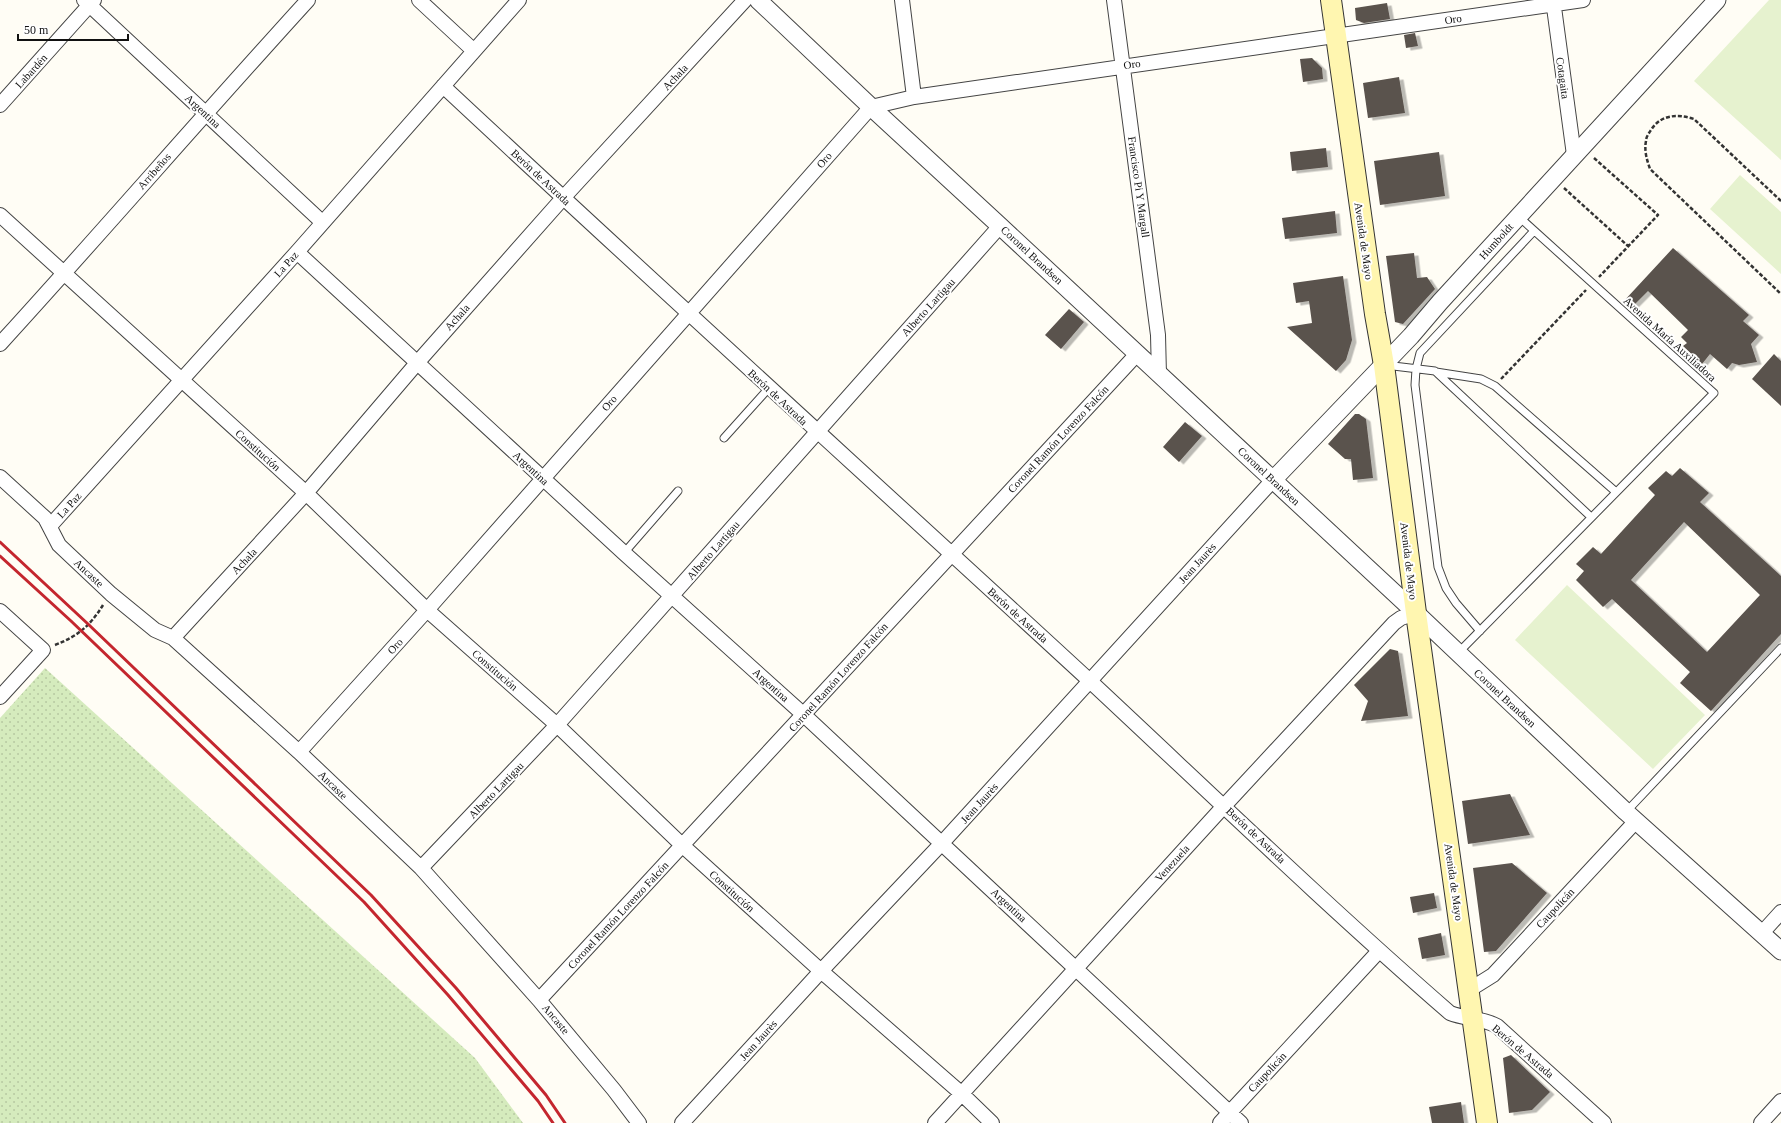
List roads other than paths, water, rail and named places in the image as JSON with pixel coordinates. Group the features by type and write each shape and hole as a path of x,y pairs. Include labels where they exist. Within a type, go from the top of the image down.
{"main road":[{"name":"Avenida de Mayo","path":"1330,0 1375,314 1384,364 1416,613 1487,1123"}],"street":[{"name":"Arribeños","path":"0,344 205,113 308,0"},
{"path":"420,0 473,50"},
{"name":"La Paz","path":"50,526 297,252 473,50 519,0"},
{"name":"Achala","path":"173,638 306,493 417,363 563,198 745,0"},
{"name":"Coronel Brandsen","path":"758,0 870,107 1416,613 1457,654 1631,817 1781,951"},
{"path":"902,0 914,97"},
{"name":"Francisco Pi Y Margall","path":"1114,0 1158,335 1159,375"},
{"name":"Oro","path":"299,752 543,479 870,107 914,97 1123,66 1336,37 1553,2 1582,0"},
{"name":"Humboldt","path":"1273,480 1384,364 1717,0"},
{"name":"Argentina","path":"89,2 322,222"},
{"name":"Labardén","path":"0,106 89,2"},
{"name":"Cotagaita","path":"1553,2 1578,151"},
{"name":"Berón de Astrada","path":"443,86 816,432 1089,681 1379,951 1450,1013 1460,1017 1490,1022 1497,1026 1604,1123"},
{"name":"Constitución","path":"0,215 306,493 427,610 557,725 683,846 821,971 962,1094 992,1123"},
{"name":"Alberto Lartigau","path":"421,868 557,725 1000,226"},
{"name":"Argentina","path":"297,252 942,843 1076,969 1230,1118 1241,1123"},
{"name":"Coronel Ramón Lorenzo Falcón","path":"539,1000 804,715 950,554 1137,354"},
{"name":"Ancaste","path":"0,477 45,518 59,544 111,594 155,630 173,638 299,752 421,868 539,1000 614,1090 639,1123"},
{"name":"Jean Jaurès","path":"682,1123 821,971 942,843 1273,480"},
{"path":"0,611 43,650 0,697"},
{"name":"Venezuela","path":"935,1123 1224,806 1394,623 1401,618 1416,613"},
{"name":"Caupolicán","path":"1469,990 1492,975 1631,817"},
{"path":"1762,933 1781,912"},
{"name":"Caupolicán","path":"1220,1123 1230,1118 1379,951"},
{"path":"1761,1123 1781,1101"}],"lane":[{"name":"Avenida María Auxiliadora","path":"1457,654 1714,393 1518,216"},
{"path":"1480,631 1456,603 1446,588 1438,567 1415,385 1416,369 1420,353 1534,231"},
{"path":"1384,364 1435,371 1481,380 1495,386 1616,492"},
{"path":"1435,371 1591,517"},
{"path":"724,438 769,388"},
{"path":"624,553 678,491"},
{"path":"1631,817 1781,648"}],"railway":[{"path":"0,542 88,624 371,895 456,988 546,1095 565,1123"},
{"path":"0,556 71,621 364,902 448,995 538,1101 553,1123"}]}
